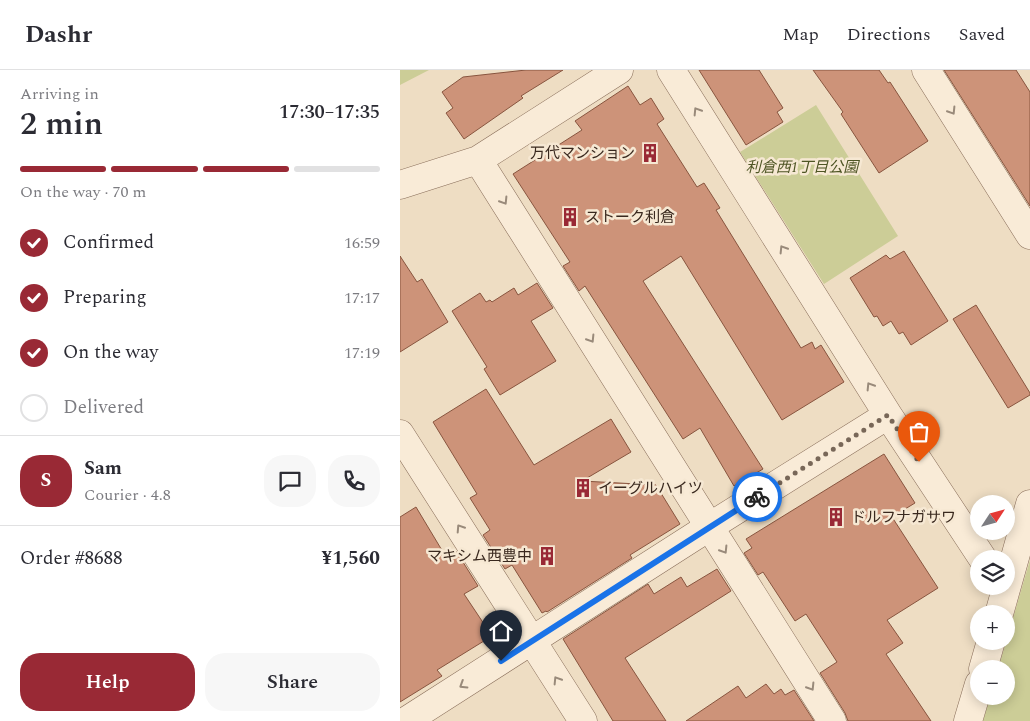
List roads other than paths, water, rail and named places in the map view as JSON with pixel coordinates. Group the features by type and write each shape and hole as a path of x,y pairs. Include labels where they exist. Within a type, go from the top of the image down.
{"street":[{"path":"400,185 478,160 619,70"},
{"path":"671,70 888,415 977,550"},
{"path":"926,70 1030,235"},
{"path":"478,160 832,721"},
{"path":"406,721 888,415"},
{"path":"400,434 583,721"},
{"path":"1015,555 1030,504"},
{"path":"968,721 973,705"}],"place":[{"name":"万代マンション","path":"650,153"},
{"name":"ストーク利倉","path":"570,217"},
{"name":"イーグルハイツ","path":"583,488"},
{"name":"ドルフナガサワ","path":"836,517"},
{"name":"マキシム西豊中","path":"547,556"}],"park label":[{"name":"利倉西1丁目公園","path":"802,167"}]}
